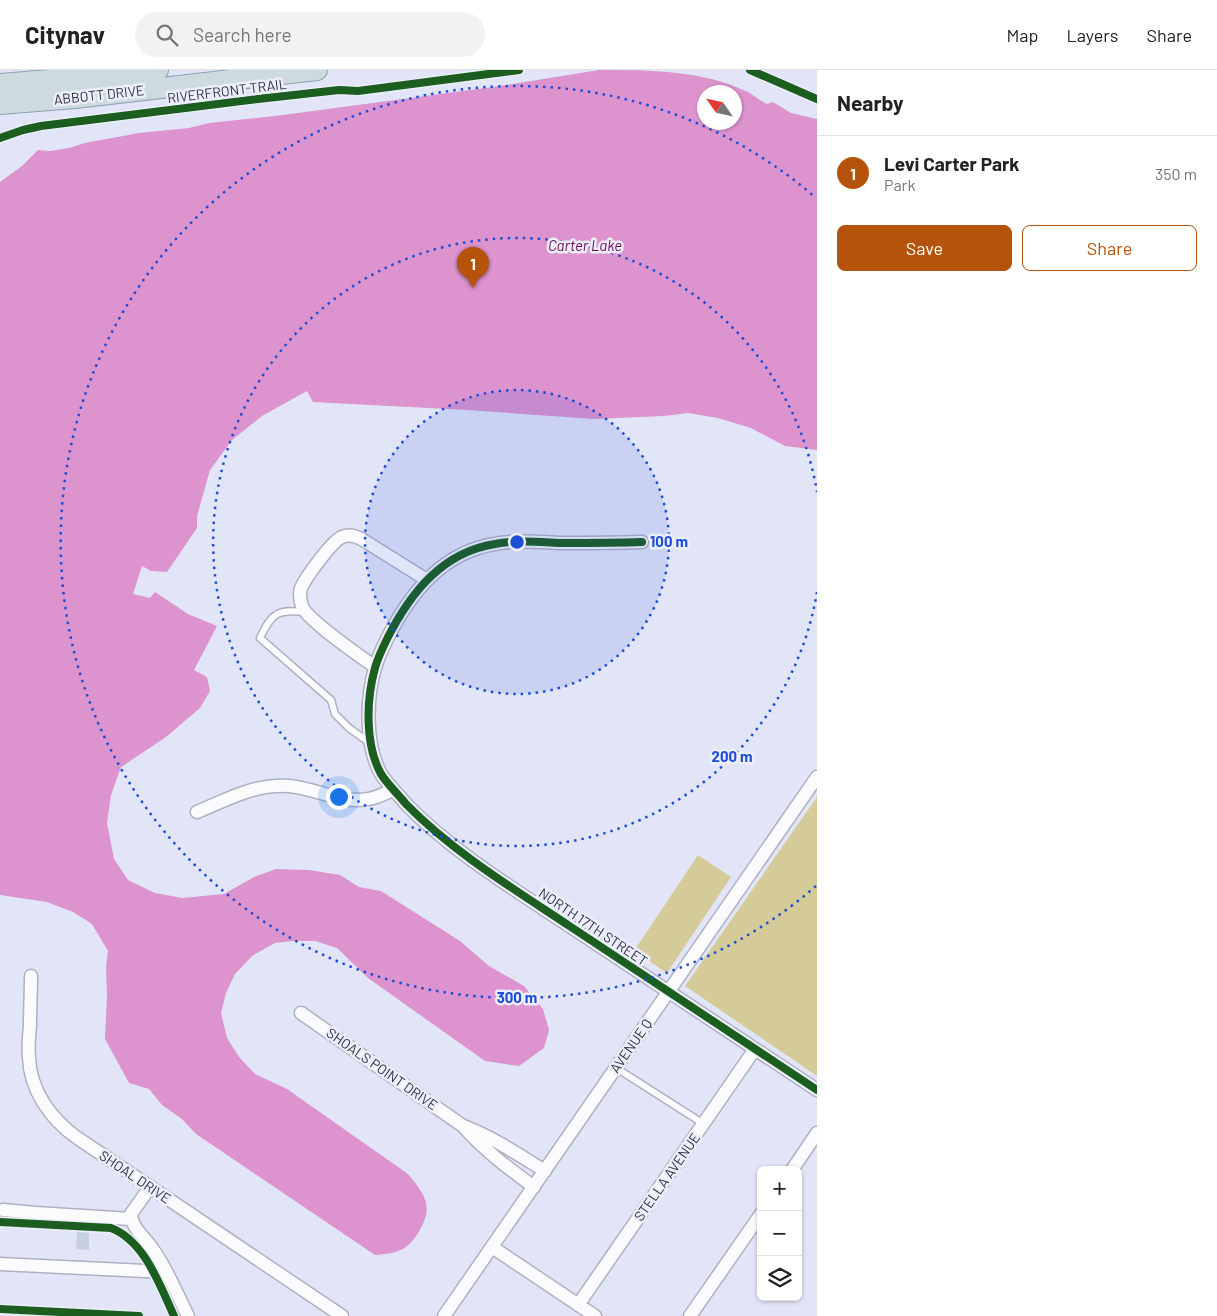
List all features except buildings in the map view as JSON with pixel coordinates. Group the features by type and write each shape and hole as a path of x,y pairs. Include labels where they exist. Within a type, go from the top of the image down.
{"highway":[{"name":"ABBOTT DRIVE","path":"0,84 158,70"},
{"name":"ABBOTT DRIVE","path":"0,104 75,98 317,70"}],"street":[{"path":"375,667 305,612 300,594 305,581 333,543 340,538 348,536 364,540 426,580"},
{"name":"NORTH 17TH STREET","path":"642,542 497,543 481,546 458,555 437,570 426,580 409,602 393,628 375,667 369,710 371,744 376,762 382,775 393,790 435,832 491,874 817,1090"},
{"name":"AVENUE Q","path":"444,1316 817,777"},
{"path":"197,812 254,789 270,786 289,786 357,800 372,798 393,790"},
{"name":"SHOAL DRIVE","path":"31,976 29,1058 36,1090 51,1115 69,1132 342,1316"},
{"name":"SHOALS POINT DRIVE","path":"301,1013 463,1126 506,1167 534,1187"},
{"name":"STELLA AVENUE","path":"578,1304 755,1049"},
{"name":"SHOALS POINT DRIVE","path":"463,1126 498,1142 544,1171"},
{"path":"795,1166 817,1133"},
{"path":"150,1187 131,1214 134,1227 156,1255 188,1316"},
{"path":"3,1210 132,1220"},
{"path":"690,1316 757,1220"},
{"path":"492,1247 595,1316"},
{"path":"0,1264 166,1272"}],"lane":[{"path":"305,612 289,610 279,612 266,625 260,638 331,700 335,714 349,728 371,744"},
{"path":"616,1068 704,1124"}],"shaded area":[{"path":"817,797 817,1076 685,986"},
{"path":"698,855 731,877 667,973 634,951"}],"water":[{"name":"Carter Lake","path":"599,70 637,70 694,75 731,85 697,85 697,130 742,130 742,90 767,104 773,102 791,113 817,119 817,450 785,446 751,428 718,418 688,413 594,419 313,402 307,391 262,416 232,440 210,470 197,516 197,528 167,572 151,571 142,566 133,594 150,598 155,592 188,614 217,626 194,670 207,677 210,691 200,708 166,737 121,767 111,795 107,823 114,859 128,880 155,893 182,898 224,894 254,877 276,869 309,870 340,875 359,887 381,891 460,941 489,966 524,986 543,1009 549,1030 544,1048 519,1066 485,1061 368,978 337,948 315,941 275,943 252,956 235,974 226,993 221,1013 227,1038 239,1057 255,1074 287,1089 408,1174 423,1195 427,1209 426,1216 414,1239 401,1250 375,1255 196,1134 182,1119 162,1105 149,1089 129,1083 105,1039 108,951 92,924 73,912 47,902 0,895 0,182 22,166 38,150 50,151 139,133 500,86"}],"cycle path":[{"name":"RIVERFRONT TRAIL","path":"0,138 41,126 339,90 358,91 519,70"},
{"path":"750,70 817,99"},
{"path":"642,542 503,543 476,548 444,565 418,590 407,605 388,637 378,660 372,681 369,708 372,750 384,778 406,804 444,839 506,884 817,1090"},
{"path":"0,1222 111,1228 123,1234 133,1243 150,1266 174,1316"},
{"path":"0,1309 139,1316"}],"place":[{"name":"Levi Carter Park","path":"473,288"}]}
